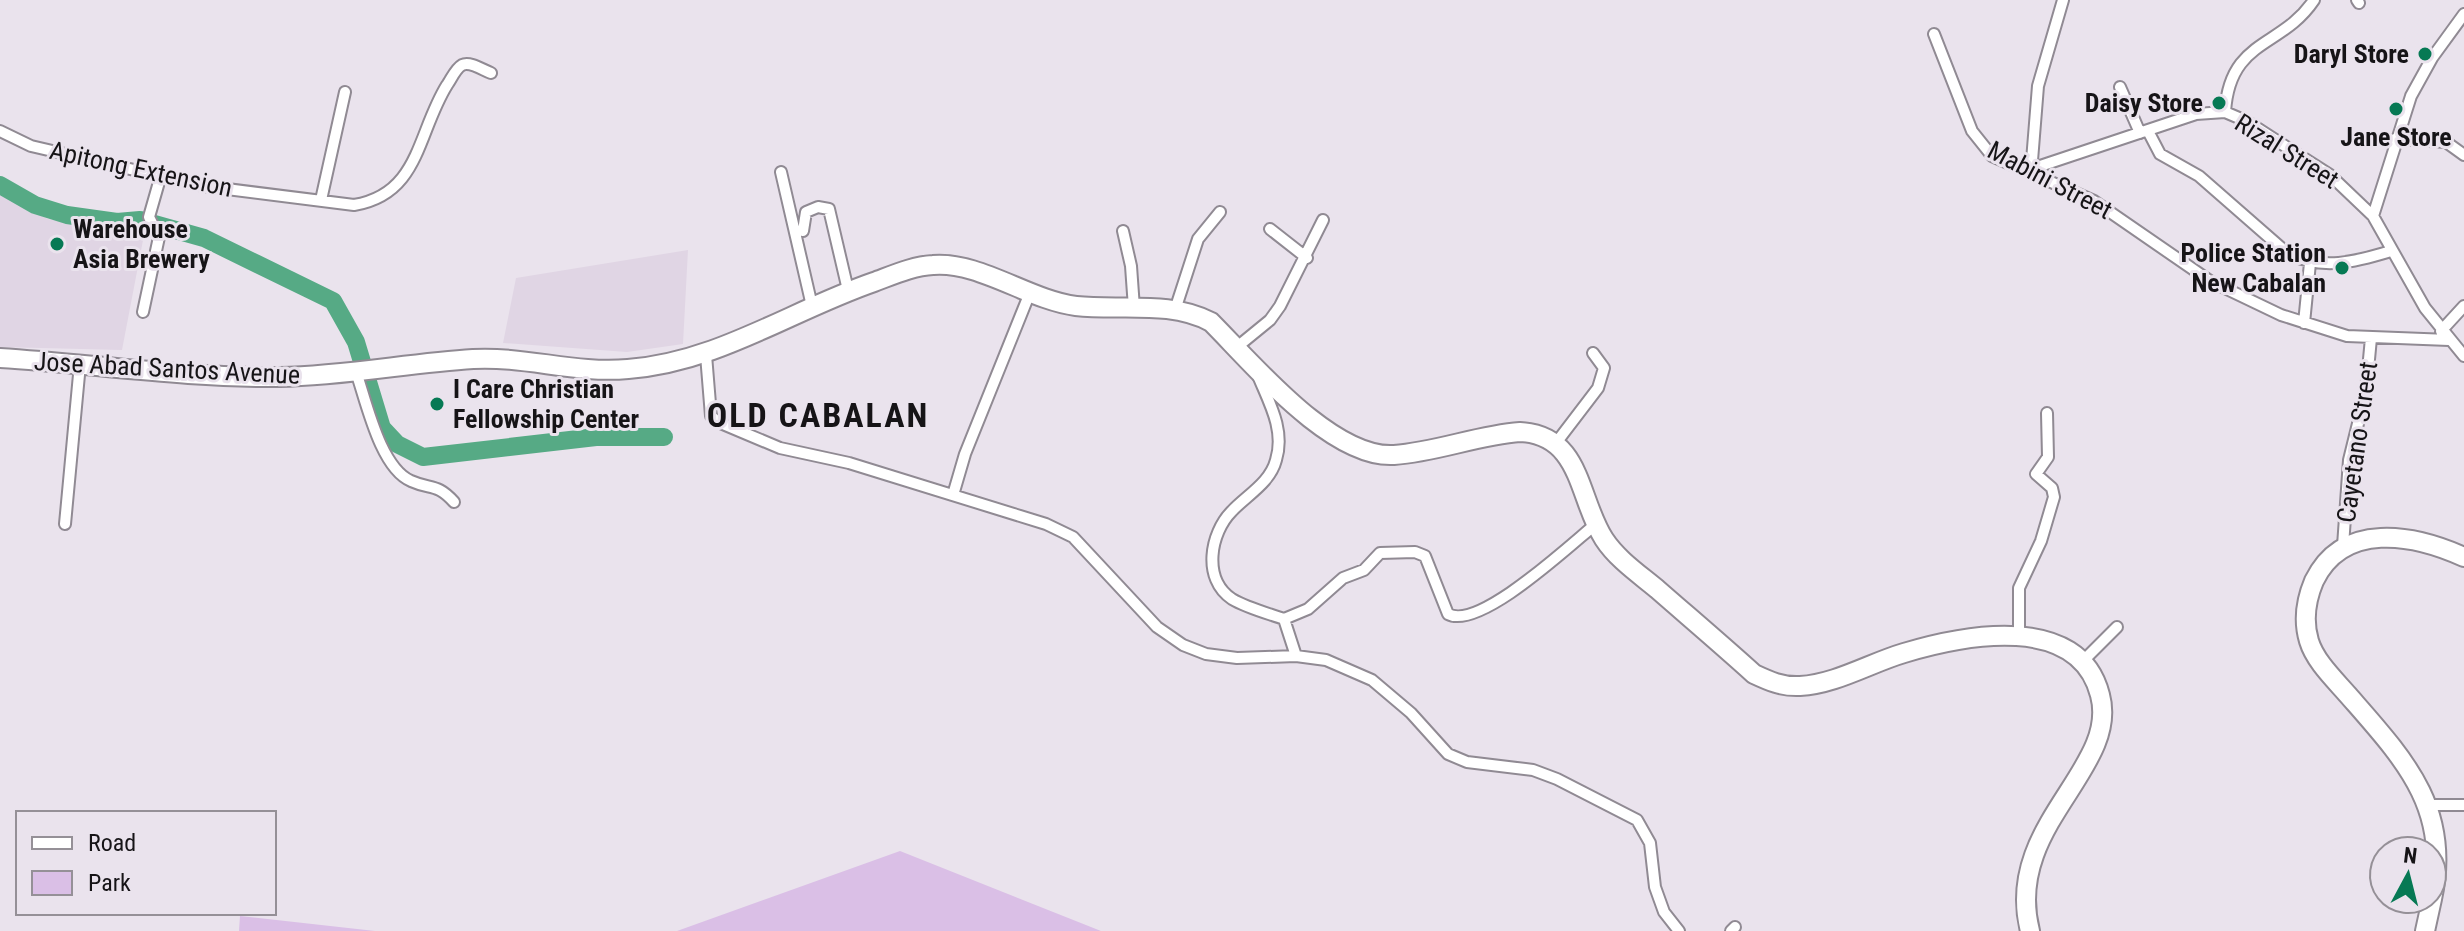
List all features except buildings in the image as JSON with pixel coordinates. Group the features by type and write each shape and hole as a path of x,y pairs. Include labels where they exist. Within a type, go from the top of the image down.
{"highway":[{"name":"Jose Abad Santos Avenue","path":"0,358 245,377 358,372 492,359 570,369 655,367 706,355 848,290 918,266 938,264 960,268 1029,295 1075,306 1175,310 1211,322 1321,427 1358,450 1392,455 1520,432 1540,434 1556,443"},
{"path":"1556,443 1576,467 1596,524 1616,554 1754,674 1785,686 1832,680 1905,652 1991,636 2019,636 2048,641 2069,650 2083,661 2100,695 2100,729 2083,766 2042,834 2027,869 2026,913 2030,931"},
{"path":"2435,835 2428,805 2412,771 2325,669 2309,642 2307,599 2324,565 2343,546 2365,538 2397,539 2445,549 2464,557"}],"street":[{"path":"2031,172 2038,86 2063,0"},
{"path":"2225,112 2227,88 2239,63 2305,12 2314,0"},
{"path":"2373,216 2411,96 2432,58 2464,14"},
{"name":"Mabini Street","path":"1934,34 1976,139 1992,156 2094,201 2210,281 2304,323 2330,332 2371,338 2449,340"},
{"name":"Apitong Extension","path":"0,131 31,146 203,186 354,205 372,202 391,193 418,155 429,119 460,66 467,64 491,73"},
{"path":"2120,87 2144,132 2160,154 2199,176 2287,253 2310,263 2333,264 2391,251"},
{"path":"321,200 345,92"},
{"name":"Rizal Street","path":"2031,172 2196,114 2225,112 2303,155 2347,189 2373,216 2441,331 2464,356"},
{"path":"2395,139 2446,142 2464,155"},
{"path":"781,172 812,306"},
{"path":"143,312 159,234 149,220 161,175"},
{"path":"803,231 802,221 806,212 818,207 829,209 848,290"},
{"path":"1175,310 1198,239 1220,212"},
{"path":"1237,347 1270,320 1307,258 1323,220"},
{"path":"1270,229 1307,258"},
{"path":"1123,231 1131,266 1134,308"},
{"path":"2304,323 2310,263"},
{"path":"953,495 965,454 1029,295"},
{"path":"2441,331 2464,306"},
{"name":"Cayetano Street","path":"2343,546 2349,460 2366,391 2371,338"},
{"path":"1556,443 1598,388 1604,368 1593,353"},
{"path":"706,355 711,416 718,422 780,448 849,463 1046,524 1073,537 1157,627 1183,645 1206,654 1237,658 1296,656 1326,660 1372,680 1411,713 1448,754 1467,762 1533,770 1581,790 1637,820 1650,843 1655,887 1664,912 1679,931"},
{"path":"1251,361 1276,417 1277,459 1263,483 1229,513 1217,536 1212,565 1229,597 1284,619 1308,609 1329,594 1343,578 1364,570 1380,553 1392,550 1425,556 1448,614 1464,617 1505,597 1596,524"},
{"path":"65,524 80,364"},
{"path":"358,372 374,432 394,462 411,481 437,486 454,502"},
{"path":"2019,636 2019,588 2041,541 2054,497 2052,488 2036,474 2048,457 2047,413"},
{"path":"1284,619 1296,656"},
{"path":"2083,661 2117,627"},
{"path":"2428,805 2464,805"}],"shaded area":[{"path":"0,195 48,219 144,235 122,350 0,347"},
{"path":"688,250 683,344 627,352 503,343 516,278"}],"green space":[{"path":"900,851 1101,931 677,931"},
{"path":"240,916 375,931 239,931"}],"waterway":[{"path":"0,185 35,205 67,215 117,222 140,220 204,238 333,301 356,342 382,428 397,444 423,457 596,437 664,437"}],"place":[{"name":"Daryl Store","path":"2425,54"},
{"name":"Daisy Store","path":"2219,103"},
{"name":"Jane Store","path":"2396,109"},
{"name":"Warehouse Asia Brewery","path":"57,244"},
{"name":"Police Station New Cabalan","path":"2342,268"},
{"name":"I Care Christian Fellowship Center","path":"437,404"}],"district":[{"name":"OLD CABALAN","path":"818,415"}]}
